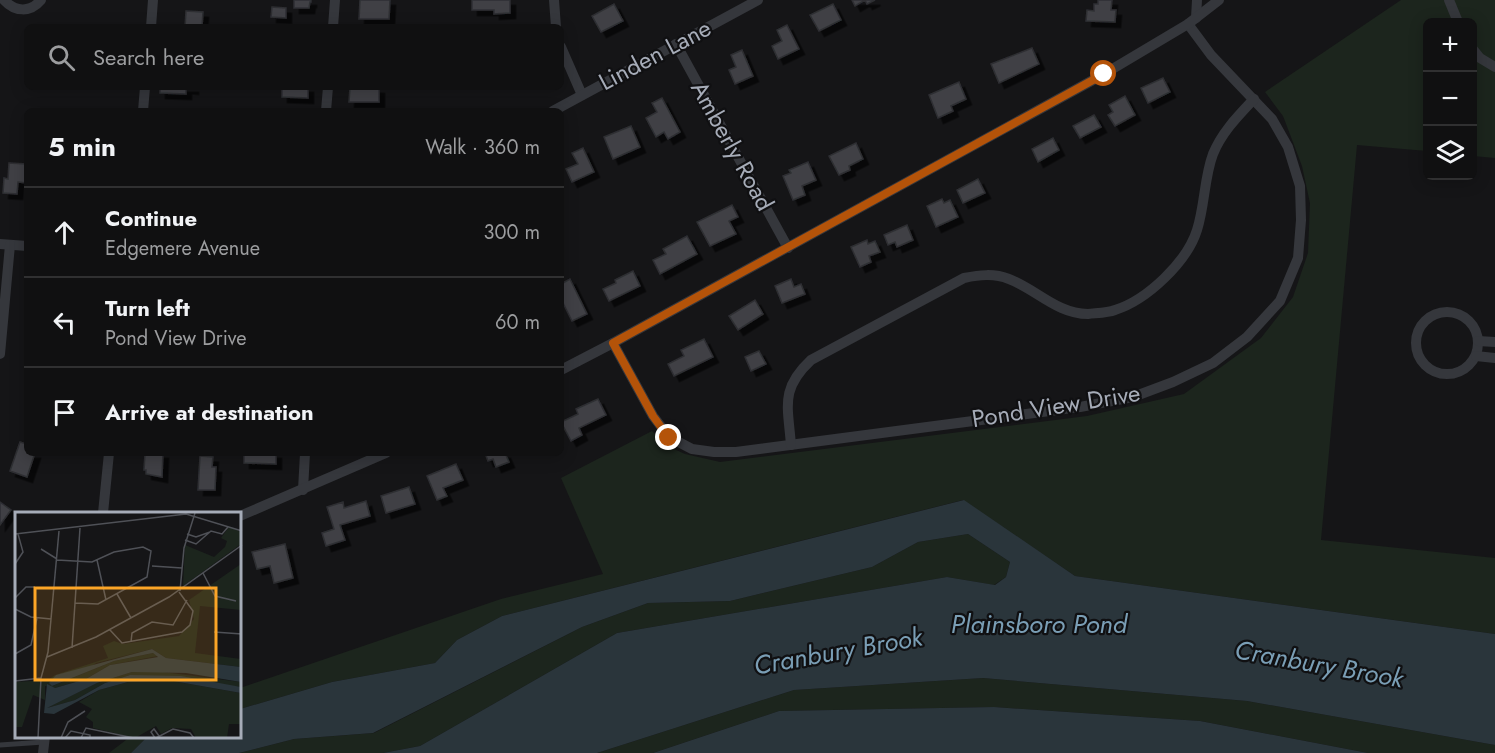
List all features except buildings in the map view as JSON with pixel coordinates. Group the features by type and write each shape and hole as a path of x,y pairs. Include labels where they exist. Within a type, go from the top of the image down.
{"street":[{"path":"3,0 18,10 34,7 41,0"},
{"path":"151,24 153,0"},
{"path":"333,24 335,0"},
{"path":"554,0 556,24"},
{"name":"Linden Lane","path":"558,108 758,0"},
{"path":"1192,21 1197,0"},
{"path":"564,368 1104,74 1192,21 1219,0"},
{"path":"1449,0 1456,18"},
{"name":"Pond View Drive","path":"613,343 653,416 669,438 692,448 714,452 736,452 1080,407 1133,397 1173,382 1213,363 1246,337 1280,301 1298,258 1301,220 1300,186 1288,147 1272,119 1211,55 1192,21"},
{"name":"Amberly Road","path":"675,45 788,248"},
{"path":"564,54 582,95"},
{"path":"1477,54 1495,67"},
{"path":"143,108 145,90"},
{"path":"326,108 328,90"},
{"path":"791,445 788,404 791,383 799,371 811,360 964,278 985,274 1009,279 1060,308 1085,314 1114,310 1138,299 1164,279 1185,255 1197,230 1214,154 1228,127 1254,99"},
{"path":"0,354 5,244 24,246"},
{"path":"1439,314 1461,316 1473,326 1478,341 1476,356 1460,372 1446,374 1433,371 1422,361 1417,348 1418,334 1426,321 1439,314"},
{"path":"1478,341 1495,342"},
{"path":"1476,356 1495,358"},
{"path":"102,512 109,456"},
{"path":"303,490 305,456"},
{"path":"242,515 380,456"}],"lane":[{"path":"0,745 44,744"}],"shaded area":[{"path":"1401,0 1495,0 1495,158 1477,156 1477,18 1423,18 1423,151 1357,145 1321,540 1495,558 1495,634 1075,576 963,500 502,616 457,640 435,663 332,682 242,708 242,687 501,599 603,574 561,478 652,431 665,445 685,454 720,462 1087,416 1184,394 1261,338 1293,297 1308,253 1310,203 1302,166 1283,116 1265,92"},
{"path":"968,534 1010,562 1006,577 994,585 947,577 617,633 420,746 383,753 239,753 294,739 374,733 582,627 648,603 730,601 872,567 918,542"},
{"path":"983,678 1247,701 1495,745 1495,753 1368,753 1200,721 994,707 779,711 653,753 597,753 794,690"},
{"path":"129,738 146,738 131,753 109,753"}],"water":[{"name":"Plainsboro Pond","path":"964,500 1075,576 1495,634 1495,745 1247,701 983,678 794,690 597,753 383,753 420,746 617,633 947,577 995,585 1006,577 1010,562 968,534 918,542 872,567 730,601 648,603 582,627 373,733 294,739 239,753 131,753 146,738 242,738 242,708 332,682 435,663 457,640 502,616"},
{"name":"Plainsboro Pond","path":"994,707 1200,721 1368,753 653,753 779,711"}],"route":[{"path":"669,438 653,416 613,343 1104,74"}],"water label":[{"name":"Cranbury Brook","path":"838,651"},
{"name":"Cranbury Brook","path":"1319,664"}]}
